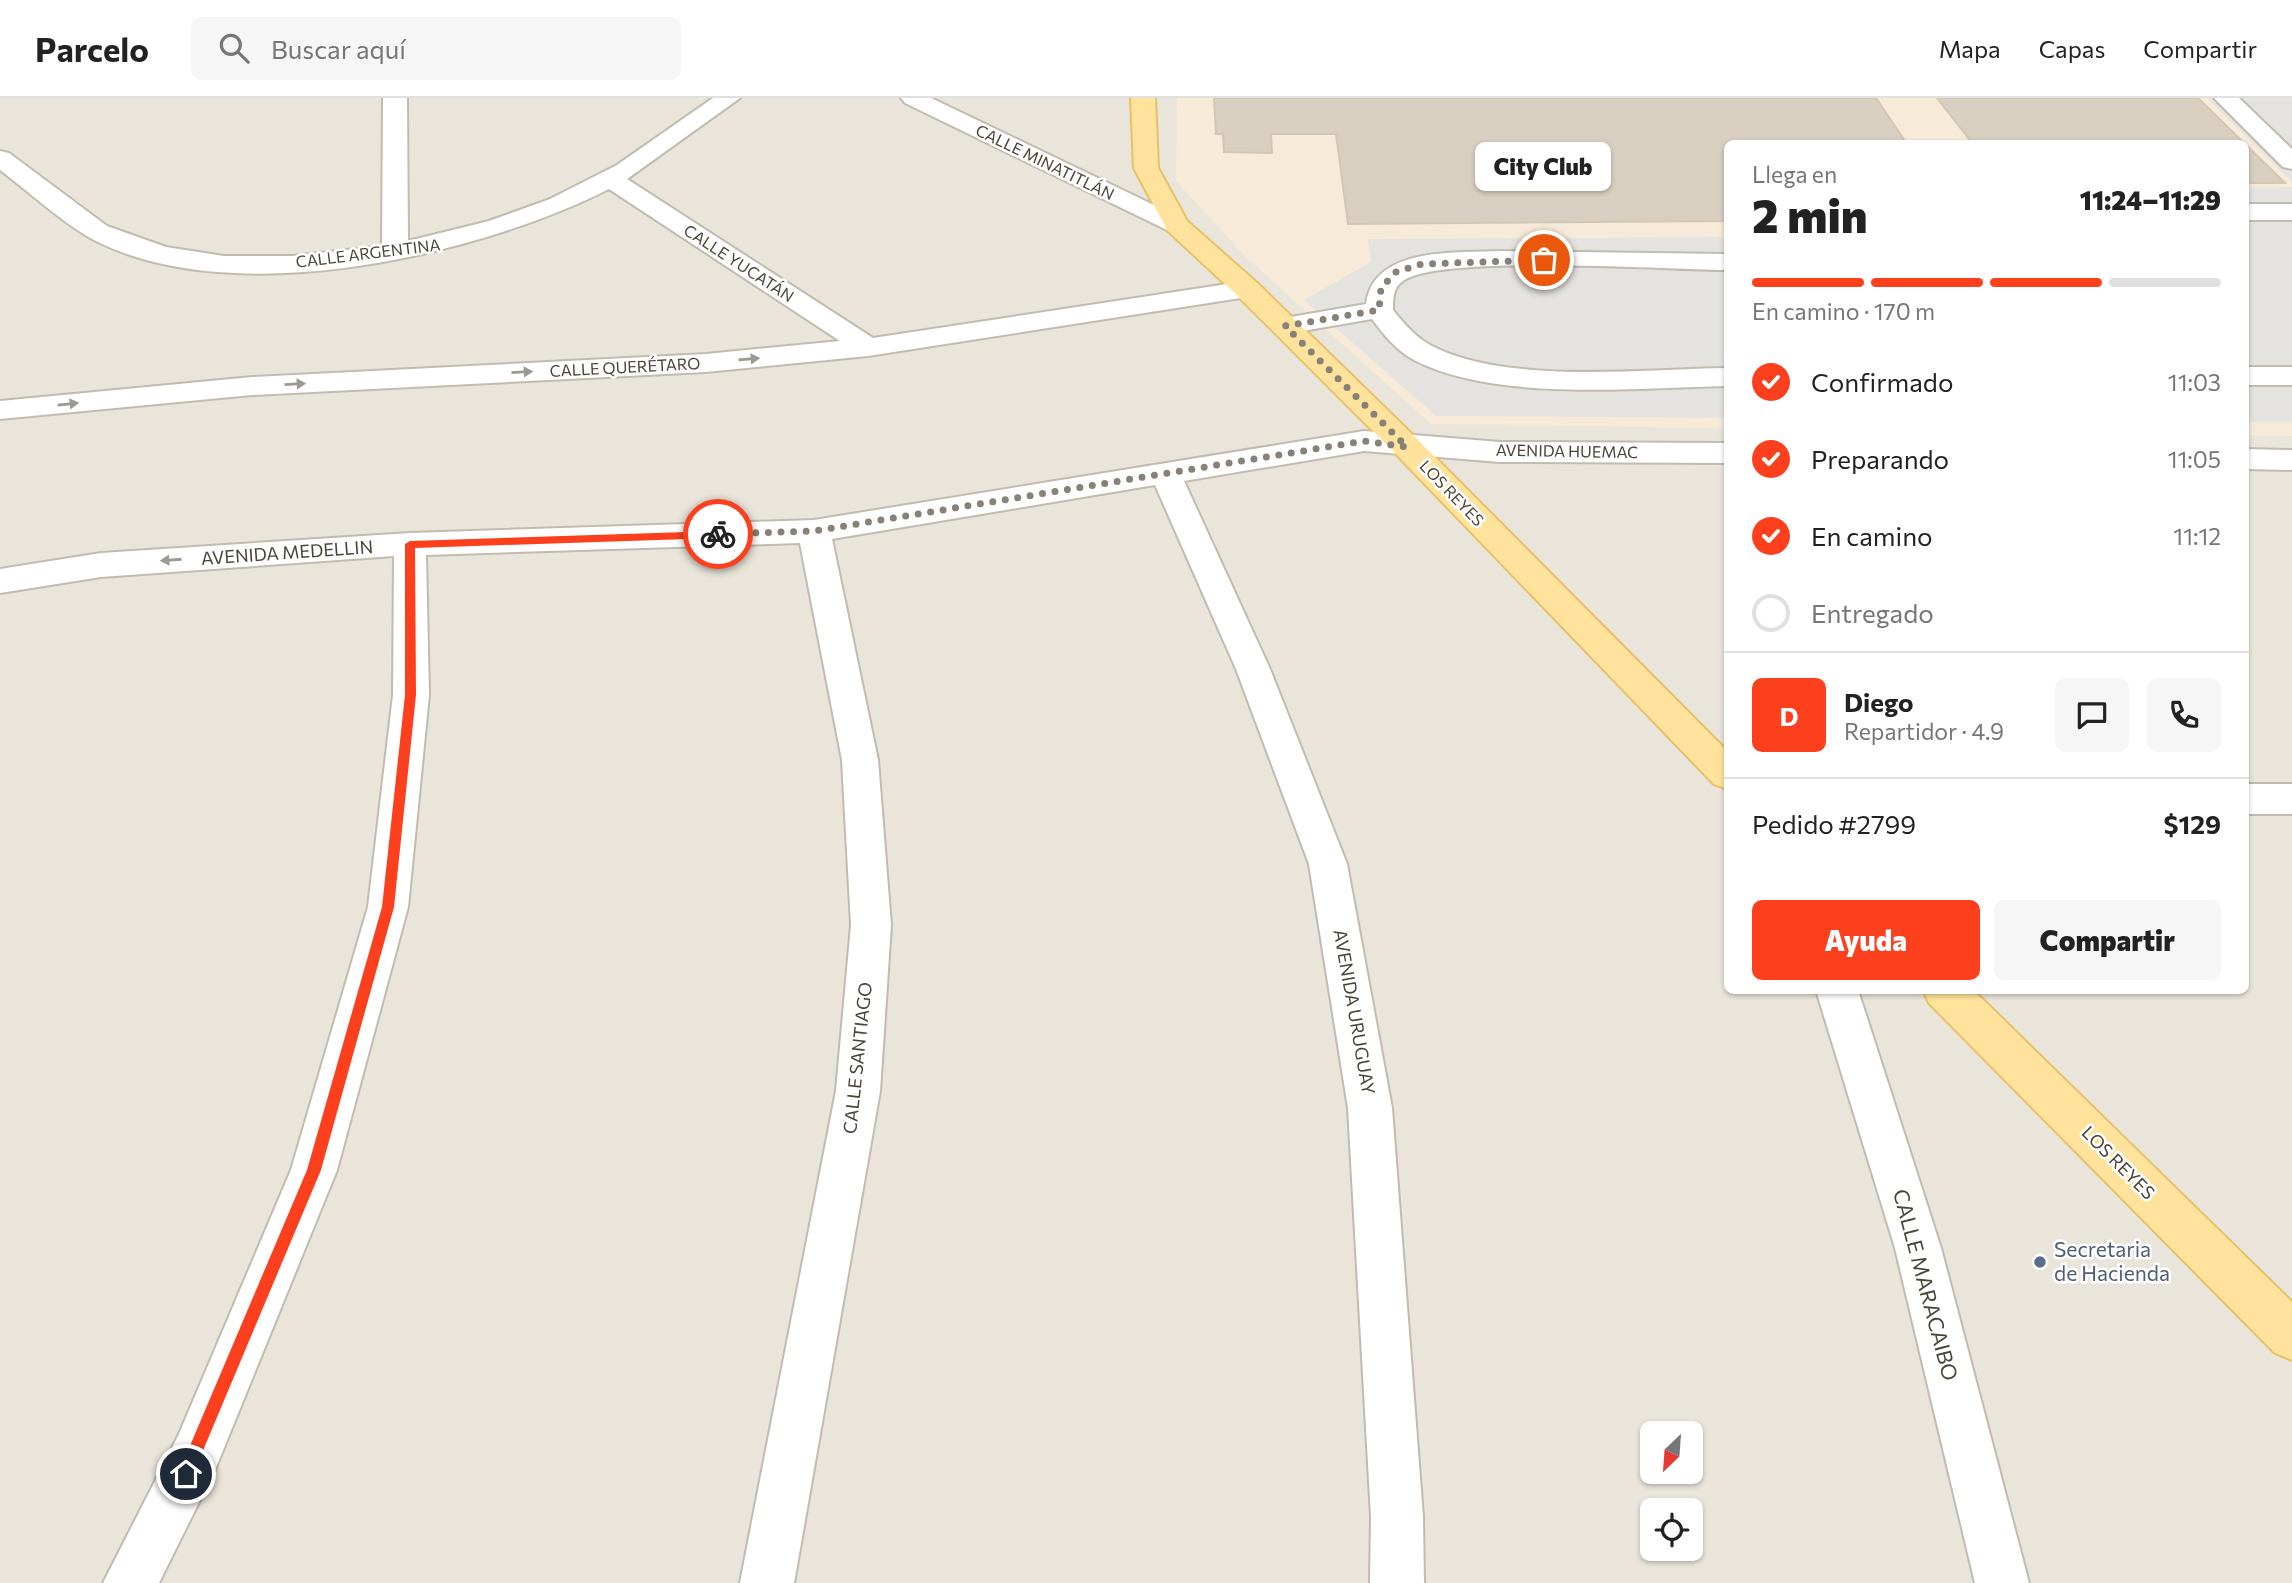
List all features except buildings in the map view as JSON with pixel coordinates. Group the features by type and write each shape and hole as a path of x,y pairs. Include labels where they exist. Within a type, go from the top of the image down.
{"main road":[{"name":"LOS REYES","path":"1143,98 1146,168 1176,225 1247,289 1407,447 1724,771"},
{"name":"LOS REYES","path":"1948,994 2273,1298 2292,1336"}],"street":[{"path":"395,98 395,253"},
{"name":"CALLE MINATITLÁN","path":"913,98 1176,225"},
{"path":"2226,98 2292,162"},
{"name":"CALLE ARGENTINA","path":"0,158 106,236 160,257 222,265 296,263 395,253 464,239 530,218 610,179 720,100"},
{"name":"CALLE YUCATÁN","path":"610,179 868,347"},
{"path":"2249,212 2292,212"},
{"path":"1724,262 1532,260 1422,264 1396,272 1381,288 1379,310 1397,334 1426,355 1458,368 1498,374 1559,377 1724,377"},
{"name":"CALLE QUERÉTARO","path":"0,410 252,386 693,363 868,347 1247,289"},
{"path":"1285,326 1379,310"},
{"path":"2249,376 2292,376"},
{"name":"AVENIDA MEDELLIN","path":"0,581 101,565 410,544 814,531 1364,441 1407,447"},
{"name":"AVENIDA HUEMAC","path":"1407,447 1724,453"},
{"path":"2249,459 2292,460"},
{"name":"AVENIDA URUGUAY","path":"1165,473 1253,669 1328,864 1370,1108 1398,1517 1397,1583"},
{"name":"CALLE SANTIAGO","path":"767,1583 806,1385 858,1091 871,925 860,760 814,531"},
{"path":"130,1583 197,1452 314,1170 388,907 411,695 410,544"},
{"path":"2249,799 2292,799"},
{"name":"CALLE MARACAIBO","path":"1838,994 1918,1248 2002,1583"}],"shaded area":[{"path":"0,98 2292,98 2292,1583 0,1583"},
{"path":"1177,98 2292,98 2292,436 2249,435 2249,140 1724,140 1724,428 1431,424 1246,257 1176,181"},
{"path":"2207,98 2292,98 2292,182"},
{"path":"2292,187 2292,422 2249,422 2249,188"},
{"path":"1724,237 1724,418 1436,416 1304,300 1371,262 1368,239"}],"way so far":[{"path":"718,534 814,531 1364,441 1407,447 1285,326 1379,310 1381,288 1396,272 1422,264 1544,260"}],"place":[{"name":"City Club","path":"1544,260"},
{"name":"Secretaria de Hacienda","path":"2040,1262"}],"route":[{"path":"186,1474 314,1170 388,907 411,695 410,544 718,534"}]}
